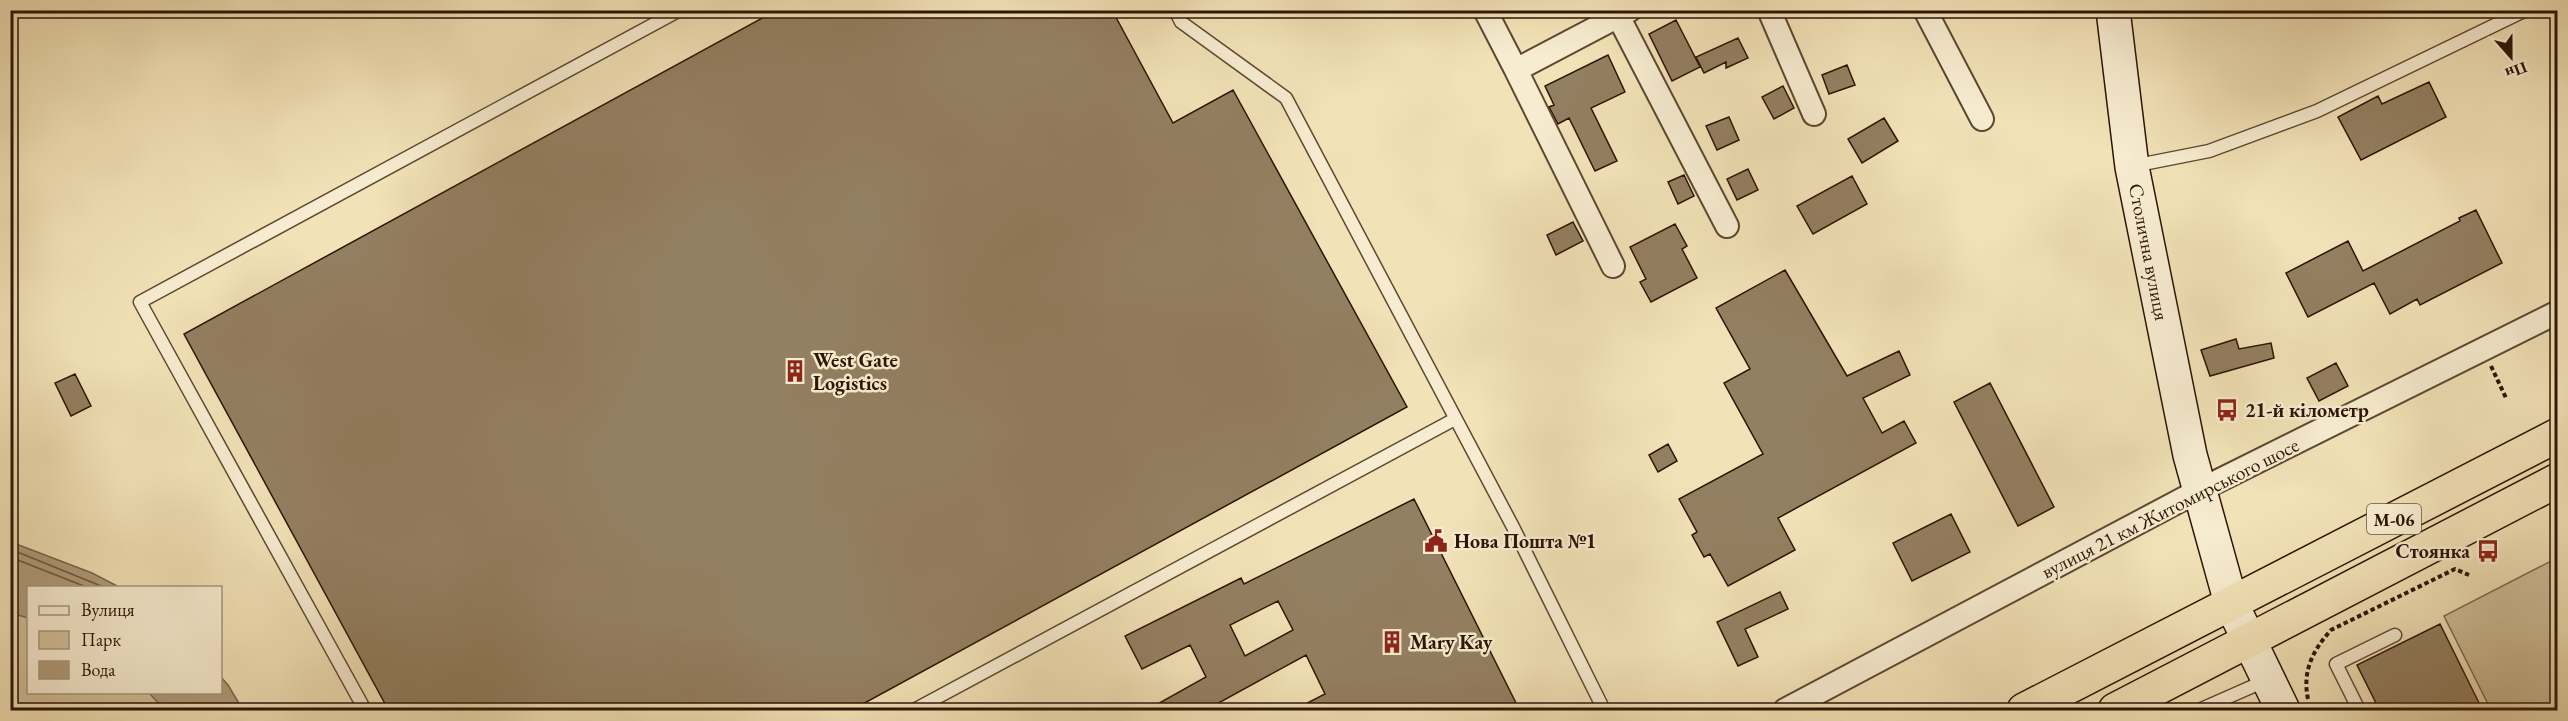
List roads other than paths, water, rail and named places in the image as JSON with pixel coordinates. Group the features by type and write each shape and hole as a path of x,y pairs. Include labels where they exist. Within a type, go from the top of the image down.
{"highway":[{"name":"М-06","path":"2024,711 2558,435"},
{"name":"М-06","path":"2115,711 2558,480"}],"main road":[{"name":"Столична вулиця","path":"2114,10 2132,167 2198,491 2231,603 2268,679 2296,706"}],"street":[{"path":"1485,10 1614,266"},
{"path":"1769,10 1814,114"},
{"path":"1925,10 1982,119"},
{"path":"1516,70 1624,13 1727,226"},
{"name":"вулиця 21 км Житомирського шосе","path":"1785,711 2198,491 2558,312"}],"lane":[{"path":"365,711 140,302 680,10"},
{"path":"1175,10 1181,22 1286,98 1513,527 1604,711"},
{"path":"2132,167 2210,151 2317,111 2526,10"},
{"path":"914,711 1455,419"},
{"path":"2359,711 2336,664 2395,635"},
{"path":"2199,711 2268,679"}],"water":[{"path":"11,542 92,573 117,586 27,586 27,618 11,613"},
{"path":"222,678 243,710 165,710 150,694 222,694"}],"place":[{"name":"West Gate Logistics","path":"795,371"},
{"name":"21-й кілометр","path":"2227,410"},
{"name":"Нова Пошта №1","path":"1436,541"},
{"name":"Стоянка","path":"2488,551"},
{"name":"Mary Kay","path":"1392,642"}]}
